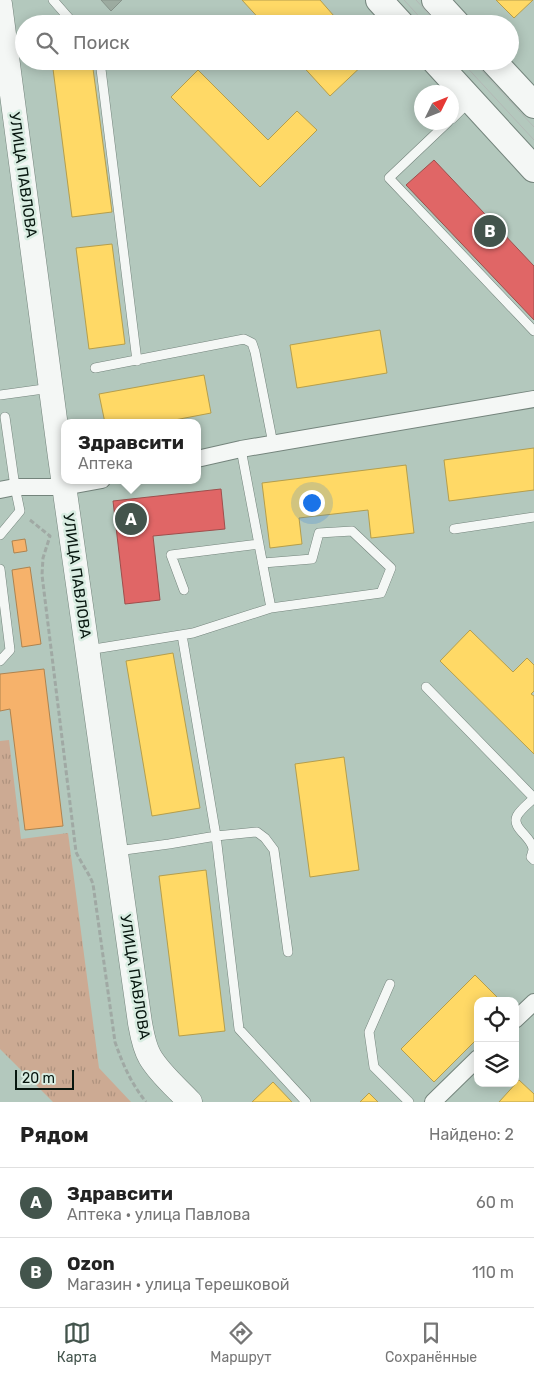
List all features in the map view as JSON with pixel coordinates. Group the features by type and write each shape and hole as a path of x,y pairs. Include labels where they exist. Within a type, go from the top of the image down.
{"main road":[{"path":"379,0 392,15"},
{"path":"443,70 534,169"},
{"path":"501,70 534,105"}],"street":[{"name":"УЛИЦА ПАВЛОВА","path":"0,4 10,105 61,464"},
{"path":"201,458 241,449 534,399"},
{"name":"УЛИЦА ПАВЛОВА","path":"64,484 143,1039 150,1057 163,1074 190,1102"},
{"path":"8,488 64,487 80,484"},
{"path":"519,1016 534,1002"},
{"path":"433,1102 474,1062"}],"lane":[{"path":"53,0 66,15"},
{"path":"101,70 136,361"},
{"path":"459,112 471,100"},
{"path":"440,130 389,178 534,331"},
{"path":"95,368 244,339 252,343 255,352 273,444"},
{"path":"0,394 51,388"},
{"path":"0,535 20,511 8,488 5,417"},
{"path":"241,449 271,608"},
{"path":"454,530 534,517"},
{"path":"88,650 193,633 271,608 381,593 391,568 352,531 319,533 312,559 263,563"},
{"path":"184,590 171,555 260,544"},
{"path":"0,569 10,650 0,661"},
{"path":"182,635 216,836 239,1029 306,1102"},
{"path":"426,687 534,798 517,816 516,821 517,826 529,840 533,849 531,857 534,860"},
{"path":"116,851 216,836 257,832 265,838 274,850 288,952"},
{"path":"390,984 368,1032 374,1067 410,1102"}],"path":[{"path":"20,511 33,524 50,536 42,558 42,575 76,852 82,866 89,873 93,884 115,1042 123,1067 146,1102"}],"green space":[{"path":"9,740 21,839 68,833 99,1068 131,1102 53,1102 0,1049 0,741"}],"building: Жильё":[{"path":"242,0 320,0 333,15 256,15"},
{"path":"496,0 533,0 517,15 511,15"},
{"path":"53,70 93,70 112,212 72,217"},
{"path":"198,70 268,140 297,111 317,130 260,187 171,97"},
{"path":"306,70 357,70 330,96"},
{"path":"112,244 125,344 89,349 76,248"},
{"path":"380,330 387,373 297,388 290,345"},
{"path":"204,375 211,413 180,419 104,419 99,394"},
{"path":"534,448 534,490 449,501 444,460"},
{"path":"406,465 414,533 371,538 368,510 299,518 302,544 270,548 262,483"},
{"path":"470,630 513,672 527,658 534,665 534,691 531,694 534,696 534,754 440,661"},
{"path":"173,653 200,808 152,816 126,661"},
{"path":"344,757 359,870 310,877 295,764"},
{"path":"206,870 225,1031 179,1036 159,876"},
{"path":"475,975 497,997 474,997 474,1042 434,1082 401,1049"},
{"path":"519,1080 534,1094 534,1102 499,1102 513,1087 519,1087"},
{"path":"273,1082 292,1102 252,1102"},
{"path":"369,1093 378,1102 360,1102"}],"building: Торговля":[{"path":"434,160 534,266 534,320 406,185"},
{"path":"221,489 225,529 153,536 160,600 125,604 113,501"}],"building: Медицина":[{"path":"25,539 27,551 14,553 12,541"},
{"path":"30,567 41,644 22,647 12,570"},
{"path":"44,669 63,826 25,830 10,709 0,711 0,674"}],"building: Прочее":[{"path":"101,0 122,0 111,11"}],"tram line":[{"path":"404,0 418,15"},
{"path":"416,0 430,15"},
{"path":"469,70 534,140"},
{"path":"481,70 534,127"}],"place":[{"name":"Ozon","path":"490,231"},
{"name":"Здравсити","path":"131,519"}]}
